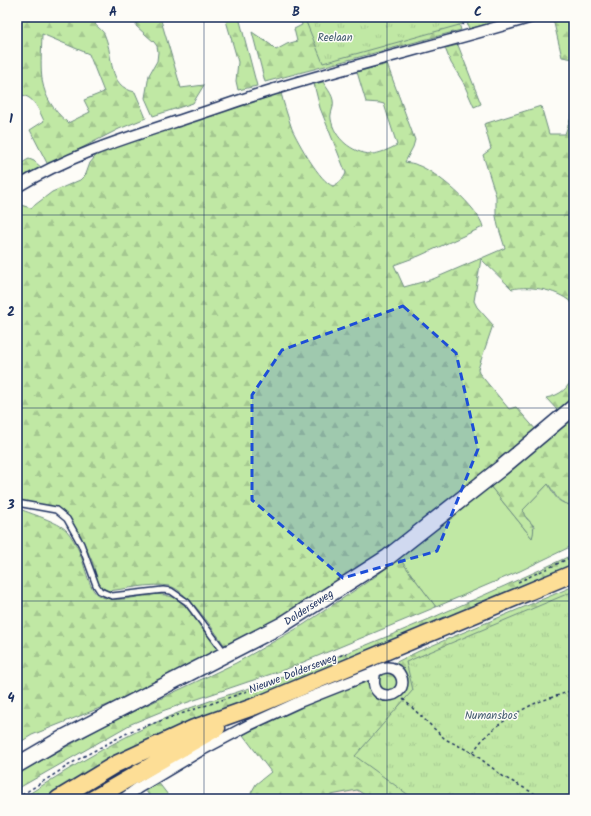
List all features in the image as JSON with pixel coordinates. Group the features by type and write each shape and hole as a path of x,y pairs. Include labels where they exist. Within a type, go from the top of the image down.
{"main road":[{"name":"Dolderseweg","path":"17,765 65,737 282,625 388,557 500,469 574,407"},
{"name":"Nieuwe Dolderseweg","path":"58,799 116,764 194,728 253,707 574,573"},
{"name":"Nieuwe Dolderseweg","path":"93,799 253,707"}],"street":[{"path":"17,187 58,166 90,152 197,114 263,93 532,17"},
{"path":"123,799 138,788 200,751 249,725 299,702 384,667 395,669 399,673 402,680 401,689 397,693 390,696 380,693 373,682 375,672"}],"lane":[{"path":"17,503 56,510 67,519 81,544 96,585 100,591 112,596 163,590 171,591 187,602 226,654"}],"path":[{"path":"517,582 574,556"},
{"name":"Nieuwe Dolderseweg","path":"17,798 77,760 131,731 252,690 352,651"},
{"path":"473,753 496,726 535,704 574,689"},
{"path":"397,693 445,739 473,753 504,777 535,794 540,799"}],"highlighted area":[{"path":"403,306 456,353 478,449 437,551 343,578 252,500 252,395 282,350"}],"shaded area":[{"path":"362,783 390,799 321,799 324,795"}],"green space":[{"path":"17,17 100,17 95,24 104,34 108,44 113,70 116,77 120,84 126,89 135,92 146,118 119,129 48,165 30,130 44,121 31,99 23,95 17,95","holes":["42,34 89,54 104,92 84,100 90,112 68,123 50,103 45,93 41,72"]},
{"path":"137,17 160,17 181,88 204,85 193,103 153,116 145,98 149,75 157,61 158,52 157,46 154,42 136,26"},
{"path":"225,17 239,17 257,86 238,90 236,81 238,62"},
{"path":"300,17 457,17 461,30 265,82 252,32 276,50 297,41 294,29 302,25"},
{"name":"Reelaan","path":"304,17 469,17 470,22 323,63"},
{"path":"465,17 493,17 494,22 469,29"},
{"path":"559,17 574,17 574,59 562,57 553,19"},
{"path":"458,45 481,104 474,107 463,82 451,63 445,48"},
{"path":"387,64 415,140 405,162 425,169 456,191 474,210 483,227 419,256 394,265 404,287 433,279 505,248 496,216 496,196 483,155 491,149 484,124 541,106 549,134 565,134 574,109 574,305 553,292 536,288 512,289 481,259 474,301 477,307 493,325 478,369 479,373 509,409 516,407 537,431 400,542 228,650 193,604 185,595 176,589 169,586 155,585 108,591 99,585 92,561 85,545 74,527 58,514 17,499 17,204 31,208 52,192 80,180 86,174 90,163 98,153 237,105 281,93 292,129 299,143 316,170 328,183 333,186 344,178 346,173 320,108 314,84 323,82 331,94 333,100 331,119 333,126 340,138 345,143 357,151 364,153 371,154 388,150 397,145 384,104 366,102 357,72"},
{"path":"29,159 34,161 43,169 17,184 17,172 19,166"},
{"path":"573,375 574,399 559,412 546,398 556,395 564,390 569,384"},
{"path":"574,418 574,462 572,467 574,474 574,506 560,501 548,484 523,510 526,518 533,528 532,538 490,486"},
{"path":"548,484 560,501 574,506 574,545 520,571 436,607 399,558 490,486 532,538 534,526 524,515 523,510"},
{"path":"17,508 58,524 67,531 79,551 92,588 98,595 108,599 128,599 159,594 178,600 194,617 220,651 120,700 32,735 17,744"},
{"path":"574,554 574,568 90,773 46,799 21,799 103,749 168,717 203,703 281,678 365,646"},
{"path":"399,558 436,607 289,668 165,710 131,724 17,789 17,774 113,721 236,663 303,625 376,576"},
{"name":"Numansbos","path":"574,586 574,799 371,799 357,790 326,796 324,799 253,799 251,793 256,784 271,772 243,735 298,707 319,700 419,651"},
{"name":"Numansbos","path":"574,591 574,799 414,799 355,756 413,690 406,662"},
{"path":"164,749 86,799 70,799 100,779"},
{"path":"158,782 171,799 152,799 145,790"}]}
